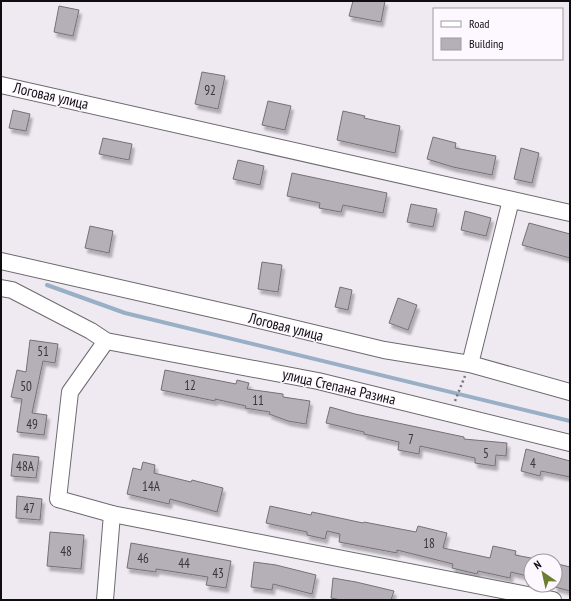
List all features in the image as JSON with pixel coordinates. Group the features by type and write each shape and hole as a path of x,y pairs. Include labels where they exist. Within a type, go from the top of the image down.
{"street":[{"name":"Логовая улица","path":"1,85 570,213"},
{"path":"470,364 511,200"},
{"name":"Логовая улица","path":"1,261 384,350 470,364 570,392"},
{"name":"улица Степана Разина","path":"1,288 12,290 91,331 106,341 318,381 570,443"},
{"path":"106,341 70,392 58,499 112,514 553,600"},
{"path":"105,600 112,514"}],"path":[{"path":"450,413 470,364"}],"building":[{"path":"353,1 385,1 381,22 349,16"},
{"path":"59,6 79,10 73,36 54,32"},
{"path":"202,72 225,76 218,109 195,104"},
{"path":"268,101 291,106 285,130 262,125"},
{"path":"13,110 30,114 26,131 9,128"},
{"path":"343,111 365,116 364,118 400,126 395,153 337,140"},
{"path":"433,137 456,143 455,148 496,156 492,175 453,167 427,159"},
{"path":"103,138 132,144 129,160 99,154"},
{"path":"521,148 539,153 532,183 514,179"},
{"path":"238,160 264,166 260,185 233,179"},
{"path":"292,173 387,193 383,213 343,205 341,212 319,208 320,203 287,196"},
{"path":"411,204 437,209 433,227 407,222"},
{"path":"465,211 491,218 486,236 461,230"},
{"path":"529,223 570,234 570,258 522,245"},
{"path":"90,226 113,231 109,253 85,248"},
{"path":"262,262 282,265 278,292 258,289"},
{"path":"340,287 352,290 348,310 335,307"},
{"path":"398,298 417,305 408,330 389,323"},
{"path":"30,340 58,344 55,363 43,361 32,413 47,415 44,435 17,432 22,399 11,397 17,370 26,372"},
{"path":"165,370 236,384 237,380 249,383 247,389 283,394 283,397 310,401 306,424 288,421 269,414 270,412 245,408 246,406 161,390"},
{"path":"330,407 355,414 464,437 464,439 507,443 506,456 496,455 495,466 475,463 475,458 420,446 419,454 398,450 399,442 326,423"},
{"path":"526,449 570,461 570,477 541,471 540,476 521,471"},
{"path":"13,454 39,457 36,478 11,476"},
{"path":"143,462 155,465 154,473 191,482 192,480 223,488 217,512 170,499 169,504 127,494 133,468 141,470"},
{"path":"17,496 42,499 40,520 16,518"},
{"path":"270,506 311,515 312,512 416,532 418,526 447,533 443,548 490,558 493,546 516,551 515,555 523,556 523,575 511,572 510,578 478,571 477,574 452,568 453,564 397,550 397,553 339,542 340,534 327,531 325,539 307,535 307,532 266,523"},
{"path":"50,532 84,535 81,569 47,566"},
{"path":"131,543 231,561 226,588 206,585 208,577 156,569 156,572 127,568"},
{"path":"254,562 276,565 316,575 312,594 273,584 272,590 251,587"},
{"path":"563,565 570,567 570,591 563,589"},
{"path":"333,578 394,591 391,600 341,600 331,598"}],"waterway":[{"path":"47,285 125,313 570,421"}]}
